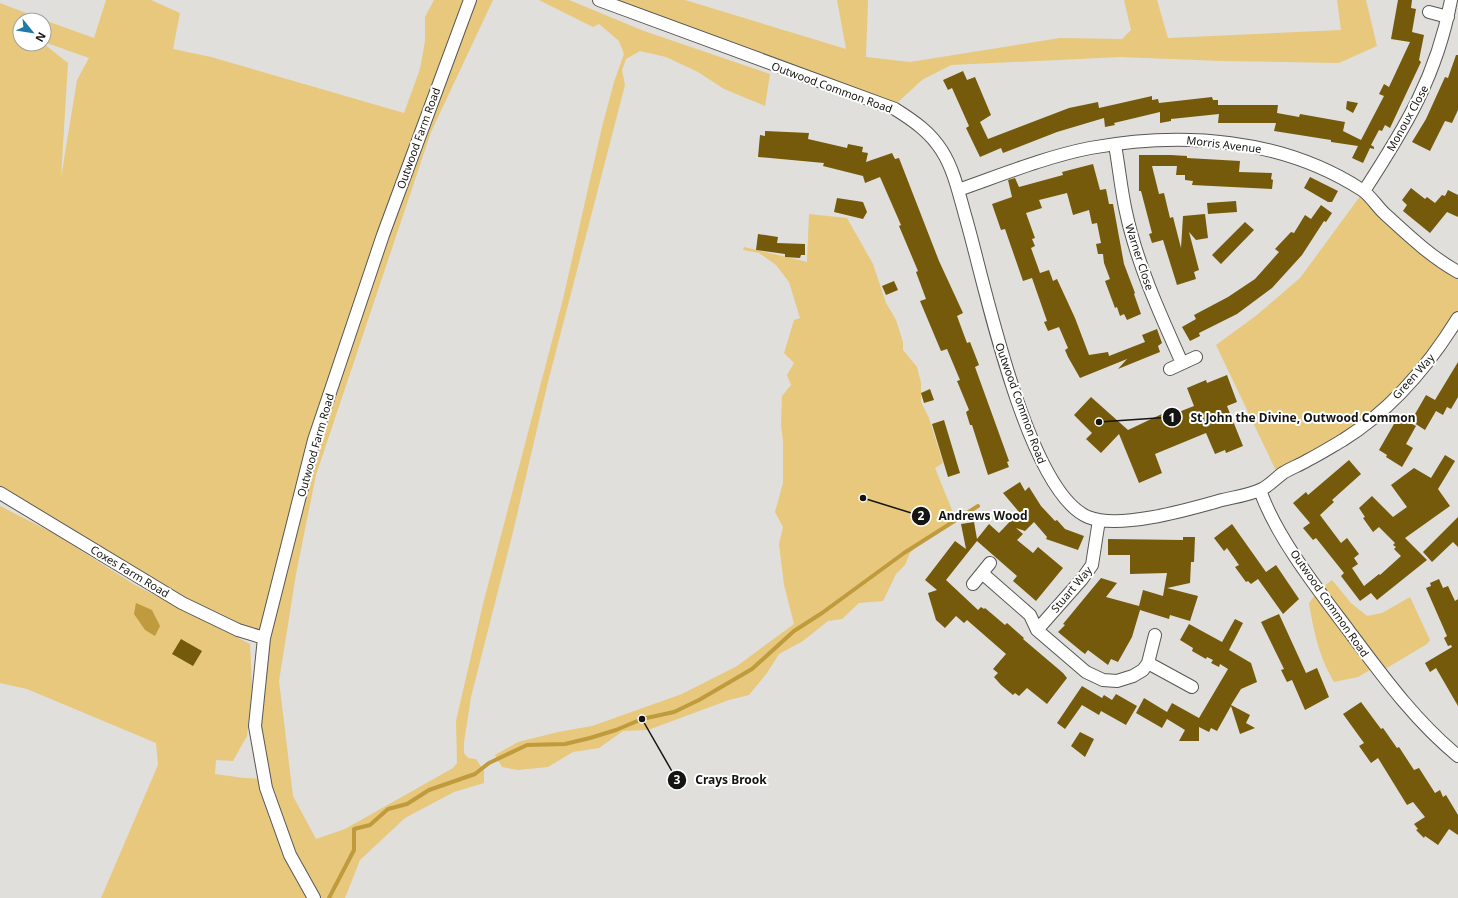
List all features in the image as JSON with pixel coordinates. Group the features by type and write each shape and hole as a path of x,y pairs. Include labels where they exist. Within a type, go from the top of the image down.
{"street":[{"name":"Outwood Farm Road","path":"314,898 290,855 266,788 255,726 264,638 314,440 385,228 470,0"},
{"name":"Outwood Common Road","path":"599,0 895,109 919,124 933,138 951,168 976,253 994,328 1032,438 1052,479 1068,502 1076,510 1099,520 1138,519 1180,511 1260,490 1264,502 1293,552 1335,613 1406,704 1443,744 1458,756"},
{"name":"Monoux Close","path":"1364,191 1396,141 1417,104 1429,77 1448,17 1451,0"},
{"path":"1429,12 1448,17"},
{"name":"Morris Avenue","path":"958,190 1048,159 1090,148 1171,139 1190,139 1265,149 1283,153 1316,165 1364,191 1383,213 1421,246 1458,272"},
{"name":"Warner Close","path":"1115,145 1126,211 1134,243 1145,276 1182,363"},
{"name":"Green Way","path":"1260,490 1281,474 1344,439 1383,408 1414,378 1435,352 1458,318"},
{"path":"1170,369 1196,357"},
{"name":"Coxes Farm Road","path":"0,493 182,603 238,630 264,638"},
{"name":"Stuart Way","path":"1037,630 1082,579 1092,564 1099,520"},
{"path":"973,584 990,563"},
{"path":"982,573 1030,615 1037,630 1086,672 1103,680 1117,681 1133,676 1143,670 1148,663 1155,635"},
{"path":"1148,663 1192,687"}],"shaded area":[{"path":"106,0 151,0 180,13 173,49 211,57 404,113 420,69 425,41 425,17 434,0 493,0 431,132 316,475 296,574 279,681 293,796 316,839 345,829 453,768 457,763 456,721 483,604 563,299 602,127 614,82 624,54 619,41 599,24 593,27 539,0 569,0 644,31 770,74 765,106 724,89 698,72 666,57 640,51 626,59 622,70 625,85 547,386 513,532 471,697 464,742 464,753 468,758 476,759 484,771 484,783 454,792 405,818 360,860 345,898 315,898 285,839 259,737 264,638 238,630 0,493 0,3 23,12 12,12 12,52 52,52 52,50 68,63 61,178 77,80 89,58 52,45 52,23 94,38"},
{"path":"605,0 685,0 846,49 837,0 868,0 866,57 910,62 1060,38 1122,39 1131,30 1124,0 1157,0 1168,38 1341,30 1337,0 1366,0 1377,46 1339,63 1222,61 1121,57 951,65 922,80 897,103"},
{"path":"1364,191 1458,272 1458,318 1383,408 1279,477 1216,345 1257,315 1300,278"},
{"path":"809,214 847,218 873,264 886,303 896,320 903,342 903,350 917,367 921,383 921,402 929,418 943,463 935,468 956,520 921,542 910,553 905,565 896,574 883,601 859,603 842,619 828,621 803,641 779,654 767,673 749,695 729,700 648,730 623,731 599,748 573,752 548,767 518,770 502,767 495,755 518,742 558,732 592,726 682,694 737,666 794,624 784,585 779,544 783,527 775,512 783,483 783,442 781,424 782,396 791,385 787,375 794,363 784,353 794,320 800,318 789,282 776,265 759,253 743,250 744,247 807,262"},
{"path":"0,506 55,534 135,585 250,644 252,687 247,736 233,761 216,760 215,774 264,779 280,844 307,898 101,898 158,765 156,743 27,689 0,683"},
{"path":"1332,580 1351,603 1367,616 1382,613 1410,597 1430,640 1427,644 1380,672 1375,667 1358,677 1334,682 1324,663 1313,624 1309,603 1319,590"},
{"path":"136,603 152,610 160,626 155,636 145,630 134,614"}],"building":[{"path":"1398,0 1412,0 1411,8 1416,9 1412,32 1424,35 1419,60 1421,62 1390,128 1385,125 1382,131 1379,130 1371,145 1374,149 1370,148 1363,163 1352,158 1358,146 1274,131 1276,123 1218,123 1219,114 1171,119 1171,121 1160,123 1160,112 1114,123 1115,125 1105,127 1104,118 1057,132 1003,153 1001,148 980,157 966,128 969,126 952,88 948,90 943,80 963,71 967,80 975,77 991,115 980,122 988,139 1069,108 1098,102 1099,108 1152,96 1152,100 1158,99 1159,103 1212,97 1213,100 1218,100 1218,105 1278,105 1277,113 1299,117 1300,114 1345,122 1343,131 1361,140 1384,96 1379,94 1384,84 1389,87 1410,42 1391,39"},
{"path":"1456,55 1458,55 1458,110 1452,123 1445,121 1430,151 1412,142 1426,119 1445,77 1448,78"},
{"path":"1347,101 1358,103 1353,113 1346,109"},
{"path":"765,131 809,133 808,139 847,148 848,144 863,147 862,152 868,153 866,162 892,153 895,159 899,158 939,261 963,313 957,316 967,343 970,342 979,365 975,367 1009,461 1007,462 1009,467 988,475 972,425 970,425 966,412 969,410 957,381 960,380 947,349 941,351 920,301 926,299 916,272 918,271 899,226 901,225 880,177 865,183 863,176 823,166 824,163 758,157 760,135 765,136"},
{"path":"1139,155 1171,155 1187,156 1187,158 1240,161 1239,172 1272,173 1272,189 1192,185 1193,181 1185,180 1185,175 1176,175 1177,166 1152,166 1159,194 1164,193 1170,218 1173,217 1181,248 1183,216 1205,214 1208,238 1196,240 1189,232 1199,270 1194,272 1196,279 1177,285 1163,240 1152,243 1149,234 1152,233 1141,191 1139,191"},
{"path":"1093,164 1100,190 1106,189 1109,204 1113,204 1124,264 1141,314 1127,320 1124,314 1120,316 1117,307 1115,308 1105,281 1110,279 1104,263 1103,254 1098,254 1096,244 1101,243 1097,223 1092,224 1089,210 1073,215 1067,193 1039,200 1042,208 1026,213 1035,238 1032,239 1035,246 1031,248 1040,273 1049,270 1053,281 1057,279 1075,318 1089,355 1108,352 1109,356 1145,342 1142,335 1157,329 1162,343 1158,346 1160,352 1118,369 1127,359 1080,378 1065,350 1068,348 1059,327 1048,331 1044,322 1047,321 1032,278 1023,281 1005,229 1001,230 992,204 1012,197 1008,180 1015,178 1019,187 1063,175 1062,172"},
{"path":"1310,177 1338,191 1332,202 1328,202 1304,188"},
{"path":"1411,188 1425,199 1427,197 1435,203 1442,195 1445,196 1448,190 1458,195 1458,217 1447,212 1430,233 1403,211 1407,205 1402,200"},
{"path":"837,198 863,202 867,212 863,219 834,212"},
{"path":"1236,201 1237,212 1208,214 1207,203"},
{"path":"1321,205 1332,213 1326,222 1324,221 1302,255 1272,288 1237,314 1199,333 1200,336 1190,341 1182,327 1196,319 1194,315 1228,297 1255,279 1279,252 1275,249 1291,232 1294,233 1305,215 1311,219"},
{"path":"1245,222 1254,230 1221,264 1212,255"},
{"path":"758,234 778,237 777,243 805,244 805,255 801,255 800,258 785,257 785,254 756,250"},
{"path":"894,281 898,290 886,295 882,286"},
{"path":"1458,362 1458,397 1451,409 1447,407 1443,415 1436,411 1425,430 1411,421 1426,395 1435,400"},
{"path":"1227,375 1237,402 1227,406 1243,446 1226,453 1225,450 1215,454 1206,433 1155,454 1162,473 1139,483 1119,434 1101,453 1086,439 1092,433 1074,415 1091,397 1128,430 1164,413 1166,417 1194,406 1187,388 1206,380 1207,383"},
{"path":"930,389 934,400 924,403 921,393"},
{"path":"1398,417 1416,426 1406,444 1413,448 1402,467 1386,457 1387,455 1379,450"},
{"path":"944,420 960,473 948,477 932,424"},
{"path":"1445,455 1455,461 1438,489 1450,506 1405,538 1427,560 1377,600 1371,593 1360,601 1341,576 1344,573 1316,538 1313,540 1303,528 1310,523 1293,503 1306,492 1308,495 1349,460 1361,474 1332,500 1334,502 1320,515 1341,543 1347,538 1359,554 1354,558 1358,564 1352,568 1364,586 1379,574 1380,575 1401,556 1394,549 1396,547 1393,545 1395,543 1379,527 1373,532 1363,518 1365,517 1359,508 1372,496 1393,517 1407,507 1391,485 1414,468 1431,478"},
{"path":"1020,482 1025,491 1029,487 1041,506 1055,521 1057,520 1065,529 1084,536 1078,550 1046,539 1047,537 1034,522 1025,531 1016,528 1023,534 1017,540 1033,553 1038,547 1063,568 1036,601 1013,581 1017,576 977,541 946,580 978,610 981,607 984,609 985,608 1005,625 1007,623 1024,638 1023,639 1063,673 1067,678 1047,704 1027,688 1019,696 1015,693 1013,695 1001,685 994,677 998,673 993,669 1006,654 967,620 964,623 956,616 945,628 936,620 928,593 937,590 925,580 955,541 966,549 961,524 974,522 977,539 989,524 999,533 1019,512 1003,493"},
{"path":"1458,517 1458,547 1453,542 1432,562 1423,552"},
{"path":"1232,524 1266,572 1276,565 1299,599 1283,614 1258,579 1251,584 1248,581 1246,582 1235,567 1239,565 1227,548 1224,551 1214,538"},
{"path":"1183,537 1195,537 1194,562 1191,562 1190,583 1167,588 1198,596 1190,621 1170,615 1169,619 1140,610 1132,637 1118,662 1111,659 1108,665 1088,650 1085,654 1058,632 1101,578 1117,583 1106,597 1139,606 1143,590 1163,596 1167,573 1130,574 1130,555 1108,555 1108,539 1183,540"},
{"path":"1439,579 1443,588 1448,586 1455,601 1458,599 1458,706 1436,668 1430,672 1425,663 1452,647 1451,645 1448,646 1444,638 1447,636 1426,588 1431,586 1430,583"},
{"path":"1279,614 1306,673 1317,668 1329,697 1305,710 1292,680 1287,682 1281,670 1284,669 1261,622"},
{"path":"1235,619 1243,623 1229,650 1251,663 1257,682 1241,689 1231,705 1250,715 1246,723 1255,728 1240,734 1231,706 1217,731 1211,728 1209,732 1199,727 1199,741 1179,741 1185,730 1167,719 1162,728 1136,713 1144,698 1167,712 1172,703 1199,718 1228,669 1220,664 1219,667 1211,663 1213,660 1207,657 1206,659 1192,651 1193,648 1180,640 1189,624 1222,642"},
{"path":"181,639 202,651 193,666 172,654"},
{"path":"1082,686 1102,698 1104,695 1112,700 1116,694 1137,706 1126,725 1101,711 1099,715 1082,705 1065,729 1057,723"},
{"path":"1361,702 1381,729 1383,728 1397,748 1399,747 1414,770 1419,768 1435,793 1440,790 1443,797 1446,795 1458,815 1458,835 1449,829 1438,845 1425,836 1424,838 1416,830 1418,829 1414,824 1425,817 1413,802 1407,805 1378,758 1371,763 1359,746 1364,743 1343,714"},
{"path":"1080,732 1094,739 1085,757 1071,746"}],"waterway":[{"path":"329,898 354,850 354,829 370,825 388,809 407,804 429,790 475,774 489,763 527,745 565,744 590,738 616,730 642,719 674,712 699,700 752,669 794,631 822,613 904,553 978,506"}],"place":[{"name":"St John the Divine, Outwood Common","path":"1099,422"},
{"name":"Andrews Wood","path":"863,498"},
{"name":"Crays Brook","path":"642,719"}]}
